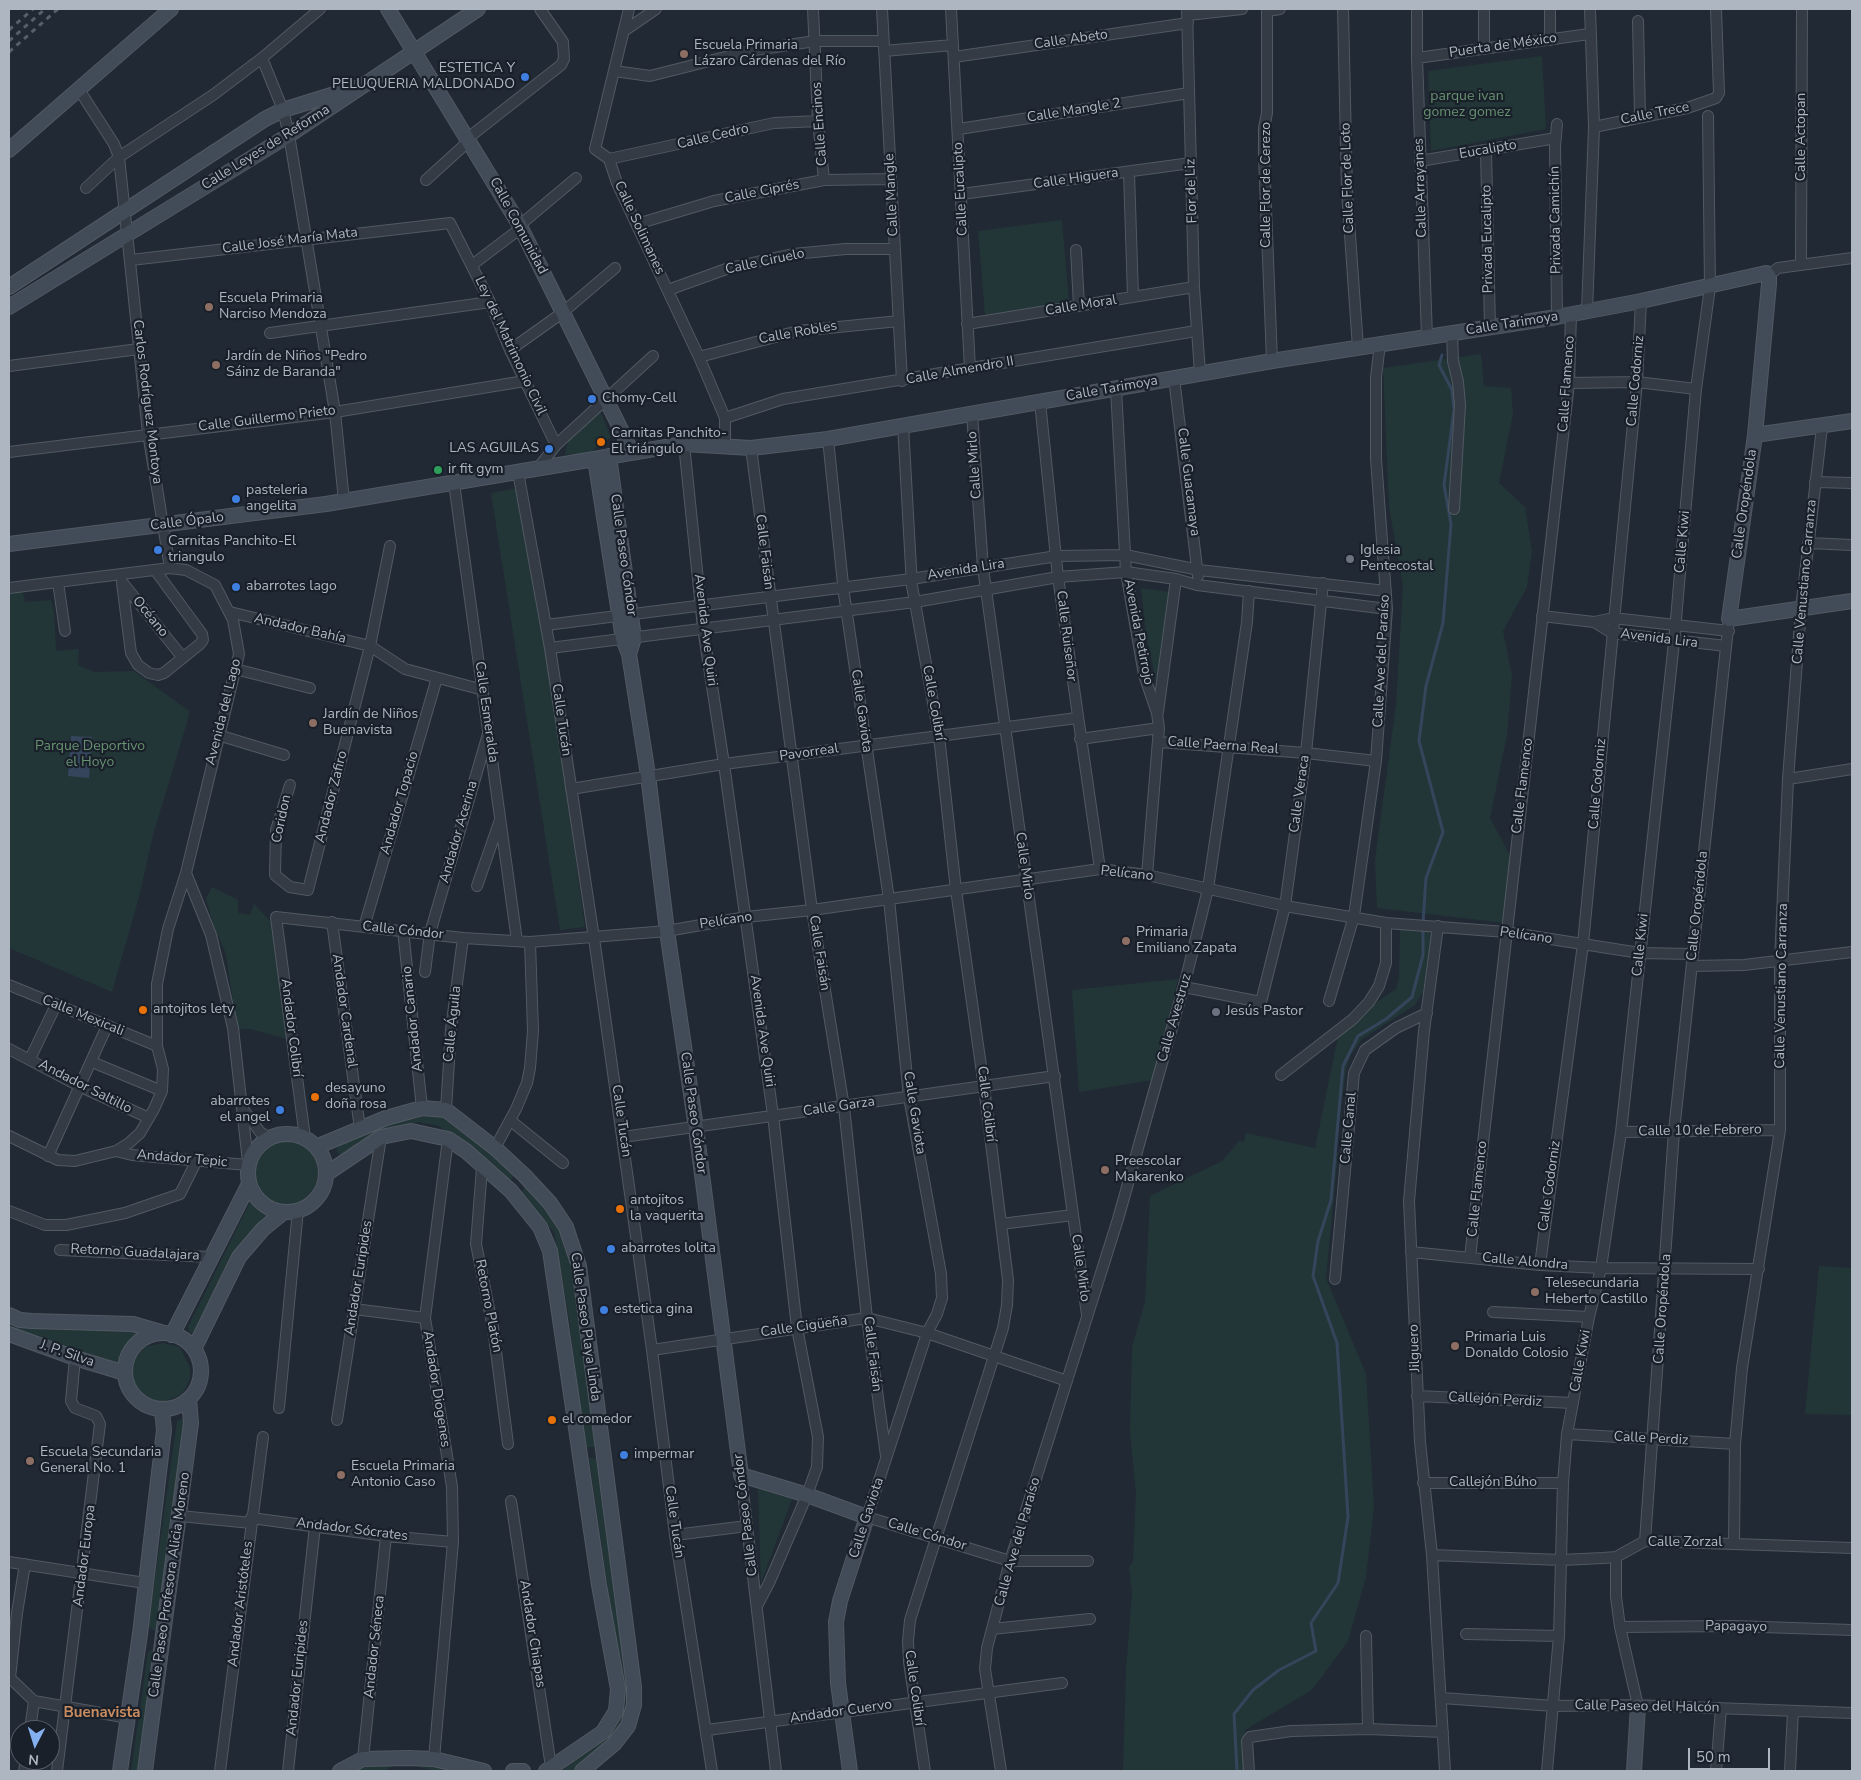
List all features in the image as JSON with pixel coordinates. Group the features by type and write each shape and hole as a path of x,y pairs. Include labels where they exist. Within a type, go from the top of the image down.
{"street":[{"path":"9,150 171,9"},
{"path":"86,188 119,157 213,95 262,58 320,9"},
{"name":"Calle Comunidad","path":"388,9 521,226 562,313 632,452"},
{"path":"371,82 478,9"},
{"path":"426,180 469,139 561,65 564,59 563,42 543,13 555,9"},
{"name":"Calle Solimanes","path":"629,9 595,149 609,159 636,224 699,356 725,418 725,446"},
{"path":"624,31 656,9"},
{"name":"Calle Encinos","path":"813,9 818,121 824,180"},
{"name":"Calle Mangle","path":"882,9 902,381"},
{"name":"Calle Eucalipto","path":"951,9 959,129 970,369"},
{"name":"Calle Abeto","path":"954,57 1188,16 1242,9"},
{"path":"1267,10 1280,9"},
{"name":"Calle Flor de Loto","path":"1343,9 1347,192 1358,348"},
{"name":"Calle Arrayanes","path":"1417,9 1416,58 1427,337"},
{"path":"1484,9 1484,49"},
{"path":"1550,9 1550,40"},
{"path":"1588,311 1594,127 1589,34 1590,9"},
{"name":"Calle Trece","path":"1594,127 1640,116 1687,108 1716,98 1719,93 1716,9"},
{"name":"Calle Actopan","path":"1801,265 1802,9"},
{"name":"Calle Flor de Cerezo","path":"1267,10 1267,113 1264,128 1264,156 1272,361"},
{"name":"Flor de Liz","path":"1188,16 1194,287 1200,374"},
{"path":"1638,21 1640,116"},
{"name":"Puerta de México","path":"1416,58 1589,34"},
{"path":"614,71 650,76 749,51 814,40 884,46 953,45"},
{"path":"262,58 283,110 289,136 308,239 335,412 344,501"},
{"name":"Calle Leyes de Reforma","path":"9,287 242,133 283,110 371,82"},
{"name":"Calle Leyes de Reforma","path":"9,307 289,136 371,82"},
{"name":"Carlos Rodríguez Montoya","path":"78,88 114,144 119,157 148,433 170,568"},
{"name":"Calle Mangle 2","path":"959,129 1189,93"},
{"name":"Calle Kiwi","path":"1546,1771 1554,1706 1559,1636 1564,1483 1568,1434 1589,1317 1601,1268 1620,1132 1674,642 1696,389 1710,287 1708,116"},
{"name":"Calle Cedro","path":"609,159 774,123 818,121"},
{"name":"Privada Camichín","path":"1557,317 1556,138 1558,124"},
{"name":"Eucalipto","path":"1420,161 1556,138"},
{"name":"Privada Eucalipto","path":"1486,151 1490,327"},
{"name":"Calle Higuera","path":"962,194 1191,163"},
{"path":"1129,172 1133,297"},
{"path":"472,265 521,226 576,178"},
{"name":"Calle Ciprés","path":"636,224 714,201 824,180 891,178"},
{"name":"Calle José María Mata","path":"131,260 450,224"},
{"name":"Ley del Matrimonio Civil","path":"450,224 490,302 510,350 556,445"},
{"name":"Calle Ciruelo","path":"668,290 729,268 793,254 895,249"},
{"path":"1076,250 1079,306"},
{"path":"1768,274 1778,268 1852,258"},
{"path":"510,350 562,313 615,268"},
{"name":"Calle Tarimoya","path":"454,483 539,467 684,444 751,448 828,439 1272,361 1557,317 1768,274"},
{"name":"Calle Oropéndola","path":"1646,1541 1674,1131 1726,646 1755,435 1768,274"},
{"name":"Calle Moral","path":"967,324 1194,287"},
{"name":"Calle Codorniz","path":"1540,1265 1583,944 1637,382 1642,301"},
{"path":"270,332 490,302"},
{"name":"Calle Flamenco","path":"1470,1258 1570,383 1571,314"},
{"name":"Calle Robles","path":"699,356 798,331 899,320"},
{"name":"Calle Almendro II","path":"725,418 784,399 1196,331"},
{"path":"1452,333 1453,361 1458,382 1460,405 1454,509"},
{"name":"Calle Ave del Paraíso","path":"1329,1001 1354,916 1376,761 1387,609 1376,459 1376,377 1380,344"},
{"path":"9,366 139,349"},
{"path":"539,467 556,445 653,356"},
{"name":"Calle Guacamaya","path":"1174,378 1199,570 1197,585"},
{"name":"Calle Guillermo Prieto","path":"9,452 148,433 335,412 525,381"},
{"path":"1570,383 1637,382 1696,389"},
{"name":"Avenida Petirrojo","path":"1116,389 1126,572 1144,676 1157,714 1159,728 1147,875"},
{"name":"Calle Ruiseñor","path":"1040,402 1058,577 1100,870"},
{"name":"Calle Mirlo","path":"972,414 983,568 1004,728 1055,1076 1087,1318"},
{"path":"1755,435 1822,427 1852,421"},
{"name":"Calle Colibrí","path":"903,425 912,579 939,736 956,890 984,1086 1008,1280 1007,1305 994,1355 938,1538 910,1620 909,1655 925,1771"},
{"name":"Calle Venustiano Carranza","path":"1734,1543 1735,1444 1742,1368 1780,1130 1780,961 1788,779 1800,609 1822,427"},
{"name":"Calle Gaviota","path":"828,439 843,588 889,899 910,1097 942,1274 942,1298 927,1333 840,1601 836,1622 838,1683 844,1712 850,1771"},
{"name":"Avenida Ave Quiri","path":"684,444 700,606 773,1116 797,1328 818,1437 817,1467 808,1495 757,1606"},
{"name":"Calle Faisán","path":"751,448 812,910 844,1107 867,1318 887,1457"},
{"name":"Calle Paseo Cóndor","path":"609,456 629,654 648,775 667,931 696,1128 741,1475 776,1771"},
{"name":"Calle Paseo Cóndor","path":"595,459 625,615"},
{"name":"Calle Tucán","path":"518,472 550,648 594,938 652,1350 675,1534 712,1771"},
{"path":"1815,482 1852,483"},
{"name":"Calle Ópalo","path":"9,544 344,501 454,483"},
{"name":"Calle Esmeralda","path":"454,483 517,941"},
{"path":"1808,543 1852,545"},
{"name":"Andador Zafiro","path":"308,890 370,646 390,546"},
{"name":"Avenida Lira","path":"546,625 912,579 1057,556 1125,555 1199,570 1386,591"},
{"name":"Avenida del Lago","path":"9,588 58,582 122,578 170,568 197,574 214,585 230,612 238,639 239,654 186,873 168,929 157,984 157,1046 163,1069 162,1091 140,1133 116,1151 75,1161 58,1160 9,1136"},
{"path":"122,578 127,634 131,653 138,665 149,673 158,675 203,640 202,634 155,570"},
{"name":"Avenida Lira","path":"550,648 915,602 1058,577 1126,572 1176,579 1197,585 1387,609"},
{"name":"Océano","path":"122,578 182,658"},
{"path":"1157,714 1176,579"},
{"path":"58,582 66,631"},
{"name":"Calle Veraca","path":"1184,987 1261,1002 1285,906 1306,752 1323,583"},
{"name":"Calle Avestruz","path":"1087,1318 1118,1219 1184,987 1208,889 1247,622 1249,591"},
{"path":"1729,625 1800,609 1852,601"},
{"name":"Andador Bahía","path":"230,612 370,646 405,669 483,690"},
{"name":"Avenida Lira","path":"1542,616 1594,622 1613,618 1675,624 1729,625"},
{"name":"Avenida Lira","path":"1594,622 1612,632 1674,642 1726,646"},
{"path":"235,669 310,688"},
{"name":"Andador Topacio","path":"364,927 437,678"},
{"name":"Pavorreal","path":"571,789 648,775 793,756 866,744 1077,718"},
{"name":"Calle Paerna Real","path":"1080,739 1159,728"},
{"name":"Andador Acerina","path":"425,972 430,933 489,731"},
{"path":"218,735 284,755"},
{"name":"Calle Paerna Real","path":"1159,742 1306,752 1376,761"},
{"path":"1788,779 1852,769"},
{"name":"Coridon","path":"290,785 276,830 275,875 290,887 308,890"},
{"path":"477,886 501,818"},
{"name":"Pelícano","path":"530,942 667,931 746,917 812,910 1100,870 1147,875 1285,906 1354,916 1386,923 1426,924 1506,932 1640,953 1692,954"},
{"path":"168,1334 249,1184 233,1028 215,951 199,901 186,873"},
{"name":"Calle Cóndor","path":"276,917 463,938 530,942"},
{"name":"Andador Colibrí","path":"276,917 310,1142"},
{"name":"Andador Cardenal","path":"332,922 360,1129"},
{"path":"1281,1075 1353,1019 1369,1002 1379,986 1386,963 1386,923"},
{"name":"Jilguero","path":"1438,926 1427,1014 1409,1201 1417,1396 1423,1483 1432,1555 1442,1698 1444,1771"},
{"name":"Andador Canario","path":"404,930 422,1108"},
{"name":"Calle Águila","path":"446,1110 451,1029 463,938"},
{"path":"495,1148 511,1121 527,1083 532,1048 530,942"},
{"path":"1692,966 1744,966 1852,952"},
{"name":"Calle Mexicali","path":"9,985 157,1046"},
{"path":"26,1057 56,1005"},
{"name":"Calle Canal","path":"1335,1279 1354,1073 1365,1050 1396,1028 1427,1014"},
{"path":"48,1156 81,1087 107,1026"},
{"name":"Andador Saltillo","path":"9,1049 81,1087 149,1118"},
{"path":"92,1062 162,1091"},
{"name":"Calle Garza","path":"623,1137 1055,1076"},
{"path":"242,1107 260,1132 268,1138"},
{"path":"248,1163 253,1152 268,1138 284,1134 310,1142 360,1129 386,1118 422,1108 446,1110"},
{"name":"Calle Paseo Playa Linda","path":"446,1110 495,1148 550,1203 566,1227 574,1246 579,1266 634,1687 634,1705 628,1726 609,1749 582,1771"},
{"path":"511,1121 563,1163"},
{"name":"Calle 10 de Febrero","path":"1620,1132 1780,1130"},
{"name":"Calle Paseo Playa Linda","path":"326,1174 382,1137 411,1131 448,1140 466,1151 482,1168 511,1191 540,1227 550,1251 599,1585 617,1678 616,1711 610,1724 599,1736 548,1769"},
{"name":"Andador Euripides","path":"337,1420 382,1137"},
{"name":"Andador Diogenes","path":"434,1759 453,1542 452,1487 425,1318 448,1140"},
{"path":"194,1349 239,1257 262,1229 291,1211 314,1200 324,1184 325,1164 310,1142"},
{"name":"Andador Tepic","path":"116,1151 132,1155 248,1163"},
{"path":"9,1212 45,1225 66,1226 125,1213 180,1194 197,1160"},
{"name":"Retorno Platón","path":"482,1168 476,1244 493,1328 508,1444"},
{"path":"511,1191 524,1175"},
{"path":"249,1184 262,1204 291,1211"},
{"path":"278,1408 291,1211"},
{"path":"1001,1224 1073,1215"},
{"name":"Retorno Guadalajara","path":"60,1250 211,1257"},
{"name":"Calle Alondra","path":"1410,1252 1540,1265 1601,1268 1759,1269"},
{"path":"354,1309 425,1318"},
{"path":"1494,1312 1589,1317"},
{"path":"9,1315 20,1320 32,1321 133,1324 168,1334 184,1339 194,1349 199,1359 201,1376 196,1392 189,1399 177,1407 162,1410 139,1402 131,1393 125,1373 125,1364 133,1348 147,1337 168,1334"},
{"name":"Calle Cigüeña","path":"652,1350 722,1338 867,1318 927,1333 1067,1381"},
{"name":"Calle Ave del Paraíso","path":"1000,1771 985,1668 992,1629 1010,1561 1087,1318"},
{"name":"J. P. Silva","path":"9,1334 75,1358 125,1373"},
{"name":"Andador Europa","path":"57,1771 100,1424 96,1416 75,1408 71,1401 75,1358"},
{"name":"Callejón Perdiz","path":"1417,1396 1573,1403"},
{"name":"Calle Paseo Profesora Alicia Moreno","path":"145,1771 191,1423 189,1399"},
{"name":"Calle Paseo Profesora Alicia Moreno","path":"120,1771 140,1634 164,1430 162,1410"},
{"name":"Calle Perdiz","path":"1568,1434 1735,1444"},
{"name":"Andador Aristóteles","path":"220,1771 251,1520 264,1437"},
{"path":"579,1454 602,1451"},
{"name":"Calle Cóndor","path":"741,1475 808,1495 867,1517 1010,1561 1088,1561"},
{"name":"Callejón Búho","path":"1423,1483 1564,1483"},
{"name":"Andador Chiapas","path":"511,1501 549,1740 548,1769"},
{"name":"Andador Sócrates","path":"180,1516 315,1526 386,1536 453,1542"},
{"name":"Andador Euripides","path":"288,1771 315,1526"},
{"path":"675,1534 747,1526"},
{"name":"Andador Séneca","path":"364,1759 386,1536"},
{"name":"Calle Zorzal","path":"1432,1555 1561,1560 1616,1557 1646,1541 1852,1548"},
{"path":"1616,1557 1616,1597 1620,1627 1638,1706 1634,1771"},
{"path":"9,1562 145,1583"},
{"path":"25,1564 13,1612 9,1678 34,1701 66,1705 128,1718"},
{"path":"992,1629 1090,1619"},
{"name":"Papagayo","path":"1620,1627 1733,1626 1852,1630"},
{"path":"140,1634 164,1636"},
{"path":"1466,1634 1559,1636"},
{"path":"1366,1636 1368,1729"},
{"name":"Andador Cuervo","path":"706,1730 1062,1683"},
{"name":"Calle Paseo del Halcón","path":"1442,1698 1554,1706 1638,1706 1852,1713"},
{"path":"31,1720 34,1701"},
{"path":"1716,1771 1720,1709"},
{"path":"1790,1771 1793,1711"},
{"path":"1249,1771 1248,1739 1291,1731 1368,1729 1443,1732"},
{"path":"340,1771 364,1759 408,1758 434,1759 484,1771"},
{"path":"513,1771 523,1771"}],"green space":[{"name":"parque ivan gomez gomez","path":"1542,56 1546,129 1431,151 1428,71"},
{"path":"1062,220 1069,302 985,315 978,231"},
{"path":"1481,354 1484,386 1511,388 1513,414 1499,483 1525,507 1532,551 1527,587 1503,631 1512,676 1507,735 1490,818 1511,857 1505,923 1377,908 1375,860 1396,705 1403,585 1389,507 1383,368"},
{"path":"600,411 611,437 594,449 589,456 565,454 568,442"},
{"path":"524,487 585,927 560,930 491,493"},
{"path":"1141,588 1170,592 1158,691 1146,634"},
{"name":"Parque Deportivo el Hoyo","path":"23,592 25,602 51,600 54,611 56,651 79,649 78,665 94,672 134,671 189,711 153,835 139,897 112,992 9,948 9,594"},
{"path":"212,887 238,900 238,913 250,915 254,904 272,923 288,1039 250,1029 237,1029 226,954 213,924 206,899"},
{"path":"1400,926 1427,927 1431,935 1423,992 1415,1005 1362,1039 1350,1056 1346,1070 1335,1152 1338,1153 1326,1278 1366,1374 1374,1507 1366,1577 1348,1641 1312,1690 1245,1730 1247,1771 1123,1771 1126,1670 1132,1593 1129,1568 1133,1561 1136,1493 1130,1432 1132,1347 1145,1302 1150,1196 1222,1161 1239,1141 1244,1142 1246,1133 1315,1148 1340,1027 1396,989 1399,979"},
{"path":"1178,979 1153,1080 1079,1092 1072,990"},
{"path":"439,1110 518,1171 508,1183 466,1146 439,1126 419,1122 381,1134 341,1155 337,1152 336,1143 389,1119"},
{"path":"280,1141 292,1141 309,1150 316,1161 318,1173 316,1185 309,1196 292,1205 280,1205 268,1200 259,1191 254,1179 254,1167 259,1155 268,1146"},
{"path":"528,1183 559,1219 570,1246 592,1424 600,1446 585,1448 569,1319 554,1232 520,1194"},
{"path":"253,1196 258,1202 276,1213 248,1235 197,1334 190,1333 188,1327"},
{"path":"1819,1266 1852,1268 1852,1415 1805,1414"},
{"path":"9,1322 22,1327 142,1331 124,1353 118,1367 9,1331"},
{"path":"163,1343 180,1347 190,1368 190,1378 186,1388 180,1395 161,1403 142,1396 135,1389 131,1370 133,1361 145,1347"},
{"path":"186,1418 157,1630 153,1630 148,1627 177,1421"},
{"path":"589,1458 596,1458 633,1684 628,1724 576,1771 562,1771 574,1759 595,1748 625,1707"},
{"path":"758,1489 792,1499 761,1583"},
{"path":"151,1650 155,1651 142,1771 131,1771 148,1652"},
{"path":"390,1759 472,1771 437,1771 400,1763 383,1771 355,1771 365,1764"}],"water":[{"path":"71,736 92,737 89,778 68,776"}],"waterway":[{"path":"1423,923 1426,878 1443,832 1419,741 1426,686 1443,623 1451,524 1444,485 1454,410 1452,390 1439,365 1442,355"},
{"path":"1237,1771 1234,1714 1253,1690 1279,1670 1316,1651 1311,1623 1338,1583 1348,1517 1337,1343 1313,1276 1318,1241 1331,1200 1343,1066 1358,1036 1386,1019 1412,997 1423,955 1423,929"}],"railway":[{"path":"9,30 33,9"},
{"path":"9,41 45,9"},
{"path":"9,52 58,9"}],"place":[{"name":"Escuela Primaria Lázaro Cárdenas del Río","path":"684,54"},
{"name":"ESTETICA Y PELUQUERIA MALDONADO","path":"525,77"},
{"name":"Escuela Primaria Narciso Mendoza","path":"209,307"},
{"name":"Jardín de Niños \"Pedro Sáinz de Baranda\"","path":"216,365"},
{"name":"Chomy-Cell","path":"592,399"},
{"name":"Carnitas Panchito- El triángulo","path":"601,442"},
{"name":"LAS AGUILAS","path":"549,449"},
{"name":"ir fit gym","path":"438,470"},
{"name":"pasteleria angelita","path":"236,499"},
{"name":"Carnitas Panchito-El triangulo","path":"158,550"},
{"name":"Iglesia Pentecostal","path":"1350,559"},
{"name":"abarrotes lago","path":"236,587"},
{"name":"Jardín de Niños Buenavista","path":"313,723"},
{"name":"Primaria Emiliano Zapata","path":"1126,941"},
{"name":"antojitos lety","path":"143,1010"},
{"name":"Jesús Pastor","path":"1216,1012"},
{"name":"desayuno doña rosa","path":"315,1097"},
{"name":"abarrotes el angel","path":"280,1110"},
{"name":"Preescolar Makarenko","path":"1105,1170"},
{"name":"antojitos la vaquerita","path":"620,1209"},
{"name":"abarrotes lolita","path":"611,1249"},
{"name":"Telesecundaria Heberto Castillo","path":"1535,1292"},
{"name":"estetica gina","path":"604,1310"},
{"name":"Primaria Luis Donaldo Colosio","path":"1455,1346"},
{"name":"el comedor","path":"552,1420"},
{"name":"impermar","path":"624,1455"},
{"name":"Escuela Secundaria General No. 1","path":"30,1461"},
{"name":"Escuela Primaria Antonio Caso","path":"341,1475"}],"district":[{"name":"Buenavista","path":"102,1713"}]}
